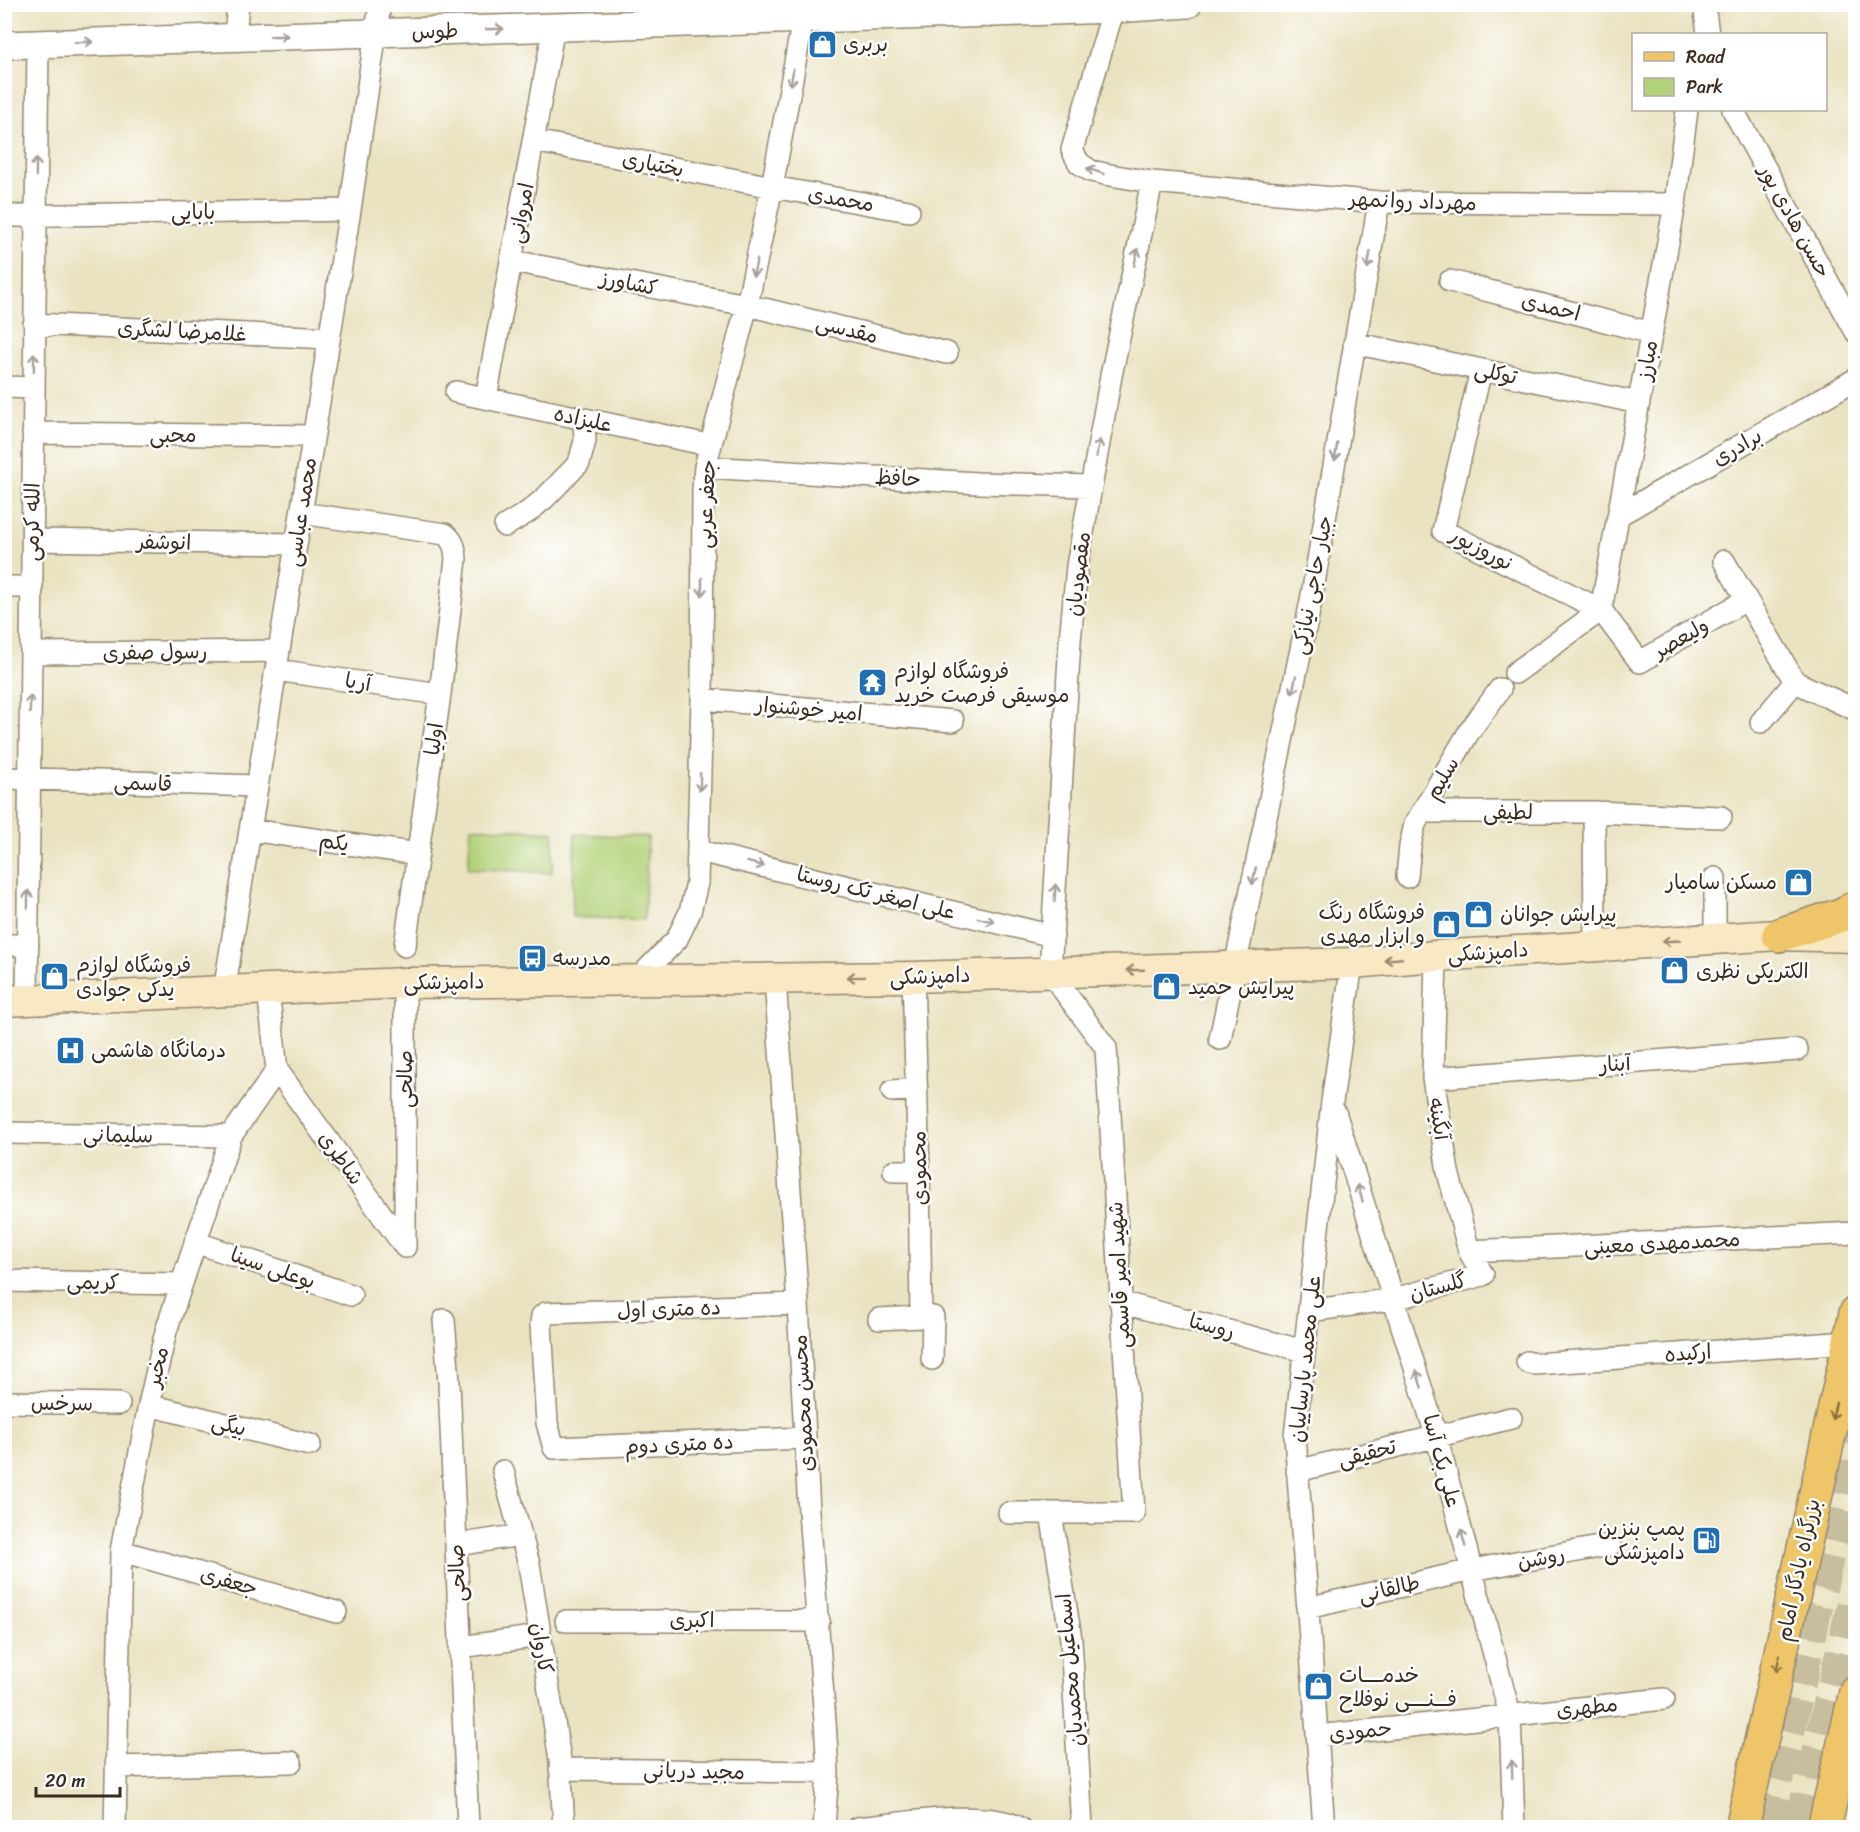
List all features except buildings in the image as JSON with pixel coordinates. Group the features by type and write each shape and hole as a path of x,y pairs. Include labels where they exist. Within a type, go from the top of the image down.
{"main road":[{"path":"1779,935 1856,908"},
{"name":"دامپزشکی","path":"16,1000 405,983 775,979 1236,967 1352,963 1715,938 1779,935 1856,937"},
{"name":"بزرگراه یادگار امام","path":"1742,1827 1852,1327"},
{"path":"1824,1827 1856,1692"}],"street":[{"path":"235,38 238,4"},
{"name":"محمد عباسی","path":"224,992 381,4"},
{"name":"طوس","path":"4,45 554,27 792,14 1188,4"},
{"path":"1696,33 1702,4"},
{"path":"1702,4 1708,33"},
{"name":"مهرداد روانمهر","path":"1115,7 1072,150 1079,163 1091,171 1152,182 1379,202 1675,204"},
{"name":"جعفر عربی","path":"638,979 677,939 690,912 697,883 705,467 747,305 772,187 792,14"},
{"name":"امروانی","path":"486,398 554,27"},
{"name":"الله کرمی","path":"16,1000 28,945 38,44"},
{"name":"مبارز","path":"1602,610 1675,204 1687,111"},
{"name":"حسن هادی پور","path":"1734,111 1856,332"},
{"name":"بختیاری","path":"534,141 772,187"},
{"name":"مقصودیان","path":"1050,972 1070,641 1077,566 1111,376 1152,182"},
{"name":"محمدی","path":"772,187 909,211"},
{"name":"جبار حاجی نیازکی","path":"1236,967 1311,601 1379,202"},
{"name":"بابایی","path":"4,216 350,210"},
{"name":"کشاورز","path":"512,261 747,305"},
{"name":"احمدی","path":"1450,281 1652,333"},
{"name":"مقدسی","path":"747,305 947,353"},
{"name":"غلامرضا لشگری","path":"34,324 329,338"},
{"name":"توکلی","path":"1354,344 1639,403"},
{"name":"نوروزپور","path":"1481,370 1443,531 1602,610"},
{"name":"برادری","path":"1619,515 1856,379"},
{"path":"4,387 34,388"},
{"name":"علیزاده","path":"456,393 710,445"},
{"path":"505,526 545,498 579,463 585,441 584,419"},
{"name":"محبی","path":"33,434 313,436"},
{"name":"حافظ","path":"705,467 978,483 1090,486"},
{"name":"اولیا","path":"301,513 445,534 452,540 455,548 456,559 440,694 405,946"},
{"name":"انوشفر","path":"32,540 296,544"},
{"path":"1724,561 1795,682 1856,710"},
{"path":"4,587 32,587"},
{"name":"ولیعصر","path":"1602,610 1640,662 1746,600"},
{"path":"1515,673 1602,610"},
{"name":"رسول صفری","path":"31,653 277,661"},
{"name":"آریا","path":"277,661 440,694"},
{"path":"1761,722 1795,682"},
{"name":"سلیم","path":"1407,877 1415,824 1469,732 1500,688"},
{"name":"امیر خوشنوار","path":"702,699 953,721"},
{"name":"قاسمی","path":"4,778 257,786"},
{"name":"لطیفی","path":"1422,812 1594,812 1721,817"},
{"path":"1594,812 1595,945"},
{"name":"یکم","path":"250,830 418,854"},
{"name":"علی اصغر تک روستا","path":"699,851 1053,936"},
{"path":"1715,878 1715,938"},
{"path":"4,945 28,945"},
{"name":"آبگینه","path":"1436,956 1433,1078 1448,1172 1469,1251 1483,1275"},
{"name":"علی محمد پارساییان","path":"1324,1827 1295,1436 1332,1102 1352,963"},
{"path":"1220,1039 1236,967"},
{"name":"شهید امیر قاسمی","path":"1050,972 1106,1048 1134,1513 1051,1513"},
{"name":"محمودی","path":"913,976 921,1317"},
{"name":"محسن محمودی","path":"775,979 828,1772 824,1827"},
{"name":"صالحی","path":"405,983 405,1246"},
{"path":"268,990 277,1070"},
{"name":"آبنار","path":"1433,1078 1797,1050"},
{"name":"شاطری","path":"277,1070 405,1246"},
{"name":"مخبر","path":"115,1827 122,1551 149,1405 166,1331 231,1136 277,1070"},
{"path":"892,1091 916,1089"},
{"name":"علی بک آسا","path":"1332,1102 1436,1435 1510,1715 1514,1827"},
{"name":"سلیمانی","path":"4,1133 231,1136"},
{"path":"894,1171 919,1171"},
{"name":"محمدمهدی معینی","path":"1469,1251 1856,1233"},
{"name":"بوعلی سینا","path":"195,1242 351,1295"},
{"name":"گلستان","path":"1309,1311 1394,1299 1483,1275"},
{"name":"کریمی","path":"4,1281 181,1284"},
{"name":"روستا","path":"1120,1302 1304,1351"},
{"name":"ده متری اول","path":"554,1448 547,1423 541,1325 542,1316 546,1313 798,1304"},
{"path":"879,1319 933,1317 932,1359"},
{"name":"صالحی","path":"444,1320 468,1827"},
{"name":"ارکیده","path":"1527,1362 1534,1364 1852,1327"},
{"name":"سرخس","path":"4,1402 119,1404"},
{"name":"بیگی","path":"149,1405 310,1445"},
{"name":"تحقیقی","path":"1297,1471 1511,1418"},
{"name":"ده متری دوم","path":"554,1448 805,1438"},
{"name":"کاروان","path":"503,1471 528,1564 560,1769 564,1827"},
{"path":"1009,1514 1051,1513"},
{"name":"اسماعیل محمدیان","path":"1051,1513 1071,1639 1082,1827"},
{"path":"456,1545 521,1535"},
{"name":"روشن","path":"1472,1570 1610,1545"},
{"name":"جعفری","path":"122,1551 336,1612"},
{"name":"طالقانی","path":"1307,1608 1472,1570"},
{"name":"اکبری","path":"566,1621 819,1621"},
{"path":"460,1647 540,1636"},
{"name":"مطهری","path":"1510,1715 1664,1699"},
{"name":"حمودی","path":"1317,1736 1510,1715"},
{"path":"118,1767 291,1762"},
{"name":"مجید دریانی","path":"560,1769 828,1772"},
{"path":"857,1827 895,1826 978,1817 1009,1821 1020,1827"}],"green space":[{"path":"471,827 554,832 552,873 468,868"},
{"path":"575,834 648,837 644,920 572,917"}],"tunnel":[{"path":"1767,1828 1856,1430"},
{"path":"1800,1828 1856,1593"}],"place":[{"name":"بربری","path":"822,44"},
{"name":"فروشگاه لوازم موسیقی فرصت خرید","path":"873,683"},
{"name":"مسکن سامیار","path":"1798,882"},
{"name":"پیرایش جوانان","path":"1479,914"},
{"name":"فروشگاه رنگ و ابزار مهدی","path":"1446,924"},
{"name":"مدرسه","path":"532,958"},
{"name":"الکتریکی نظری","path":"1675,971"},
{"name":"فروشگاه لوازم یدکی جوادی","path":"55,977"},
{"name":"پیرایش حمید","path":"1167,987"},
{"name":"درمانگاه هاشمی","path":"70,1050"},
{"name":"پمپ بنزین دامپزشکی","path":"1706,1540"},
{"name":"خدمــــات فـــنــــی نوفلاح","path":"1318,1687"}]}
